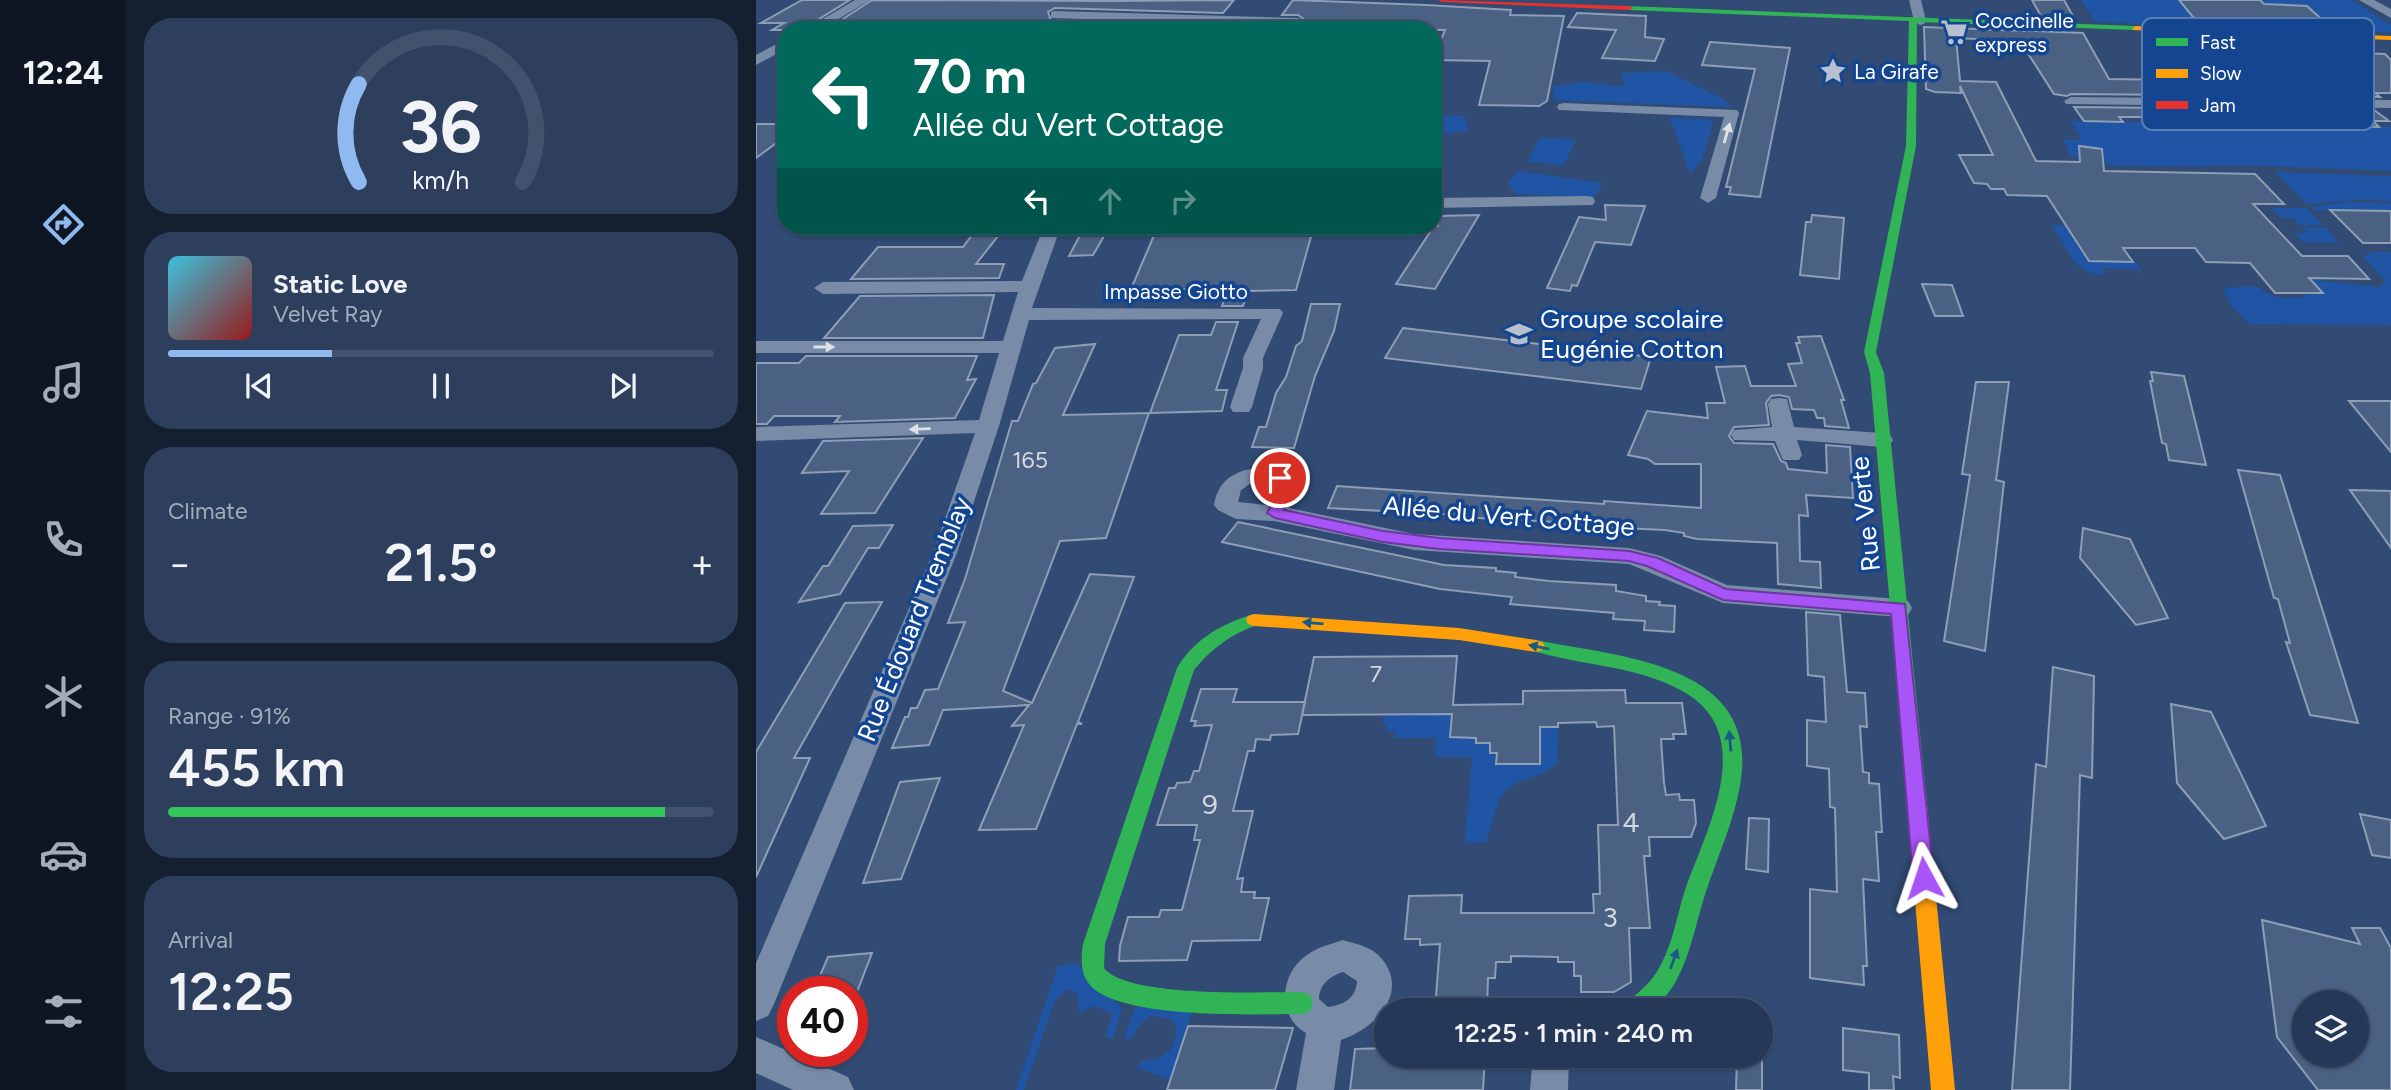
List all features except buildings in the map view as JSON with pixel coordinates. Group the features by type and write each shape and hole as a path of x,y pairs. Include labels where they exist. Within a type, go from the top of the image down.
{"street":[{"path":"826,21 863,0"},
{"path":"1051,0 1057,21"},
{"path":"1442,0 2142,29"},
{"path":"1915,0 1916,21"},
{"path":"2365,0 2391,14"},
{"path":"1055,15 1263,21"},
{"name":"Rue Verte","path":"1916,21 1911,146 1870,352 1877,373 1942,1090"},
{"path":"756,61 777,48"},
{"path":"2071,101 2142,102"},
{"path":"1564,107 1732,113 1709,198"},
{"path":"1442,203 1587,201"},
{"name":"Rue Édouard Tremblay","path":"756,1004 945,553 988,426 1029,286 1049,235"},
{"path":"823,288 1029,286"},
{"name":"Impasse Giotto","path":"1022,314 1273,313 1254,358 1241,407"},
{"path":"756,346 1011,347"},
{"path":"1779,404 1791,455"},
{"path":"756,434 988,426"},
{"path":"1742,435 1806,433 1882,440"},
{"name":"Allée du Vert Cottage","path":"1275,513 1414,542 1640,558 1723,594 1899,608"},
{"path":"1315,1090 1314,1014 1142,997 1110,987 1099,979 1092,963 1094,944 1186,668 1194,657 1217,638 1240,624 1256,620 1497,638 1627,666 1669,678 1696,690 1721,712 1729,730 1731,763 1722,822 1694,890 1675,958 1667,978 1652,998"},
{"path":"756,1055 835,1090"},
{"path":"1549,1090 1550,1068"}],"shaded area":[{"path":"2081,0 2352,0 2391,25 2391,33 2374,32 2374,18 2142,18 2142,24 2095,22"},
{"path":"1666,71 1725,100 1733,107 1554,100 1552,86 1585,82 1625,87 1621,73"},
{"path":"1442,115 1464,116 1469,130 1442,134"},
{"path":"1670,118 1708,119 1713,124 1702,160 1690,174"},
{"path":"2071,121 2142,122 2142,130 2374,130 2374,127 2391,127 2391,171 2271,166 2116,166 2070,155 2064,140 2082,140"},
{"path":"1541,137 1576,140 1564,165 1527,162"},
{"path":"1517,171 1603,183 1595,197 1516,194 1508,183"},
{"path":"2275,172 2391,176 2391,202 2367,199 2306,204"},
{"path":"2346,202 2387,203 2391,204 2391,211 2314,210 2311,207"},
{"path":"2271,208 2306,208 2323,225 2299,225 2294,218 2281,218"},
{"path":"2052,225 2076,226 2072,234 2089,261 2136,262 2145,276 2138,269 2102,268 2105,276 2088,272 2075,263"},
{"path":"2303,227 2326,228 2339,243 2302,242 2294,233 2308,233"},
{"path":"2372,252 2391,252 2391,325 2250,324 2233,308 2223,288 2257,286 2275,297 2294,298 2309,295 2312,280 2379,287 2386,282 2363,256"},
{"path":"1452,714 1450,737 1476,738 1490,743 1490,753 1497,753 1497,764 1539,764 1540,727 1558,727 1557,763 1507,790 1499,801 1485,842 1465,843 1472,757 1435,757 1436,738 1394,738 1394,732 1385,731 1387,724 1383,724 1384,715"},
{"path":"1076,963 1122,1008 1113,1038 1106,1038 1112,1013 1094,1006 1079,1013 1078,996 1074,991 1065,991 1055,1000 1024,1090 1016,1090 1058,966"},
{"path":"1135,1007 1192,1011 1170,1080 1137,1067 1142,1061 1157,1058 1169,1051 1175,1040 1175,1024 1169,1018 1151,1016 1140,1024 1130,1039 1124,1038"}],"traffic: fast":[{"path":"1629,8 2135,28"},
{"path":"1913,21 1911,146 1870,352 1877,373 1916,794"},
{"path":"1254,620 1234,627 1216,638 1186,668 1094,944 1093,963 1100,980 1116,989 1139,995 1196,1002 1302,1003"},
{"path":"1536,646 1628,664 1673,678 1693,688 1711,702 1726,721 1732,744 1733,769 1721,822 1695,892 1675,958 1668,973 1650,998"}],"traffic: slow":[{"path":"2135,28 2142,28"},
{"path":"2374,37 2391,38"},
{"path":"1254,620 1459,634 1536,646"},
{"path":"1916,794 1943,1090"}],"traffic: jam":[{"path":"1442,0 1629,8"}],"place":[{"name":"Coccinelle express","path":"1954,32"},
{"name":"La Girafe","path":"1833,71"},
{"name":"Groupe scolaire Eugénie Cotton","path":"1519,334"}],"route":[{"path":"1280,478 1284,495 1275,513 1383,537 1439,544 1629,556 1652,562 1723,594 1899,608 1924,878"}]}
